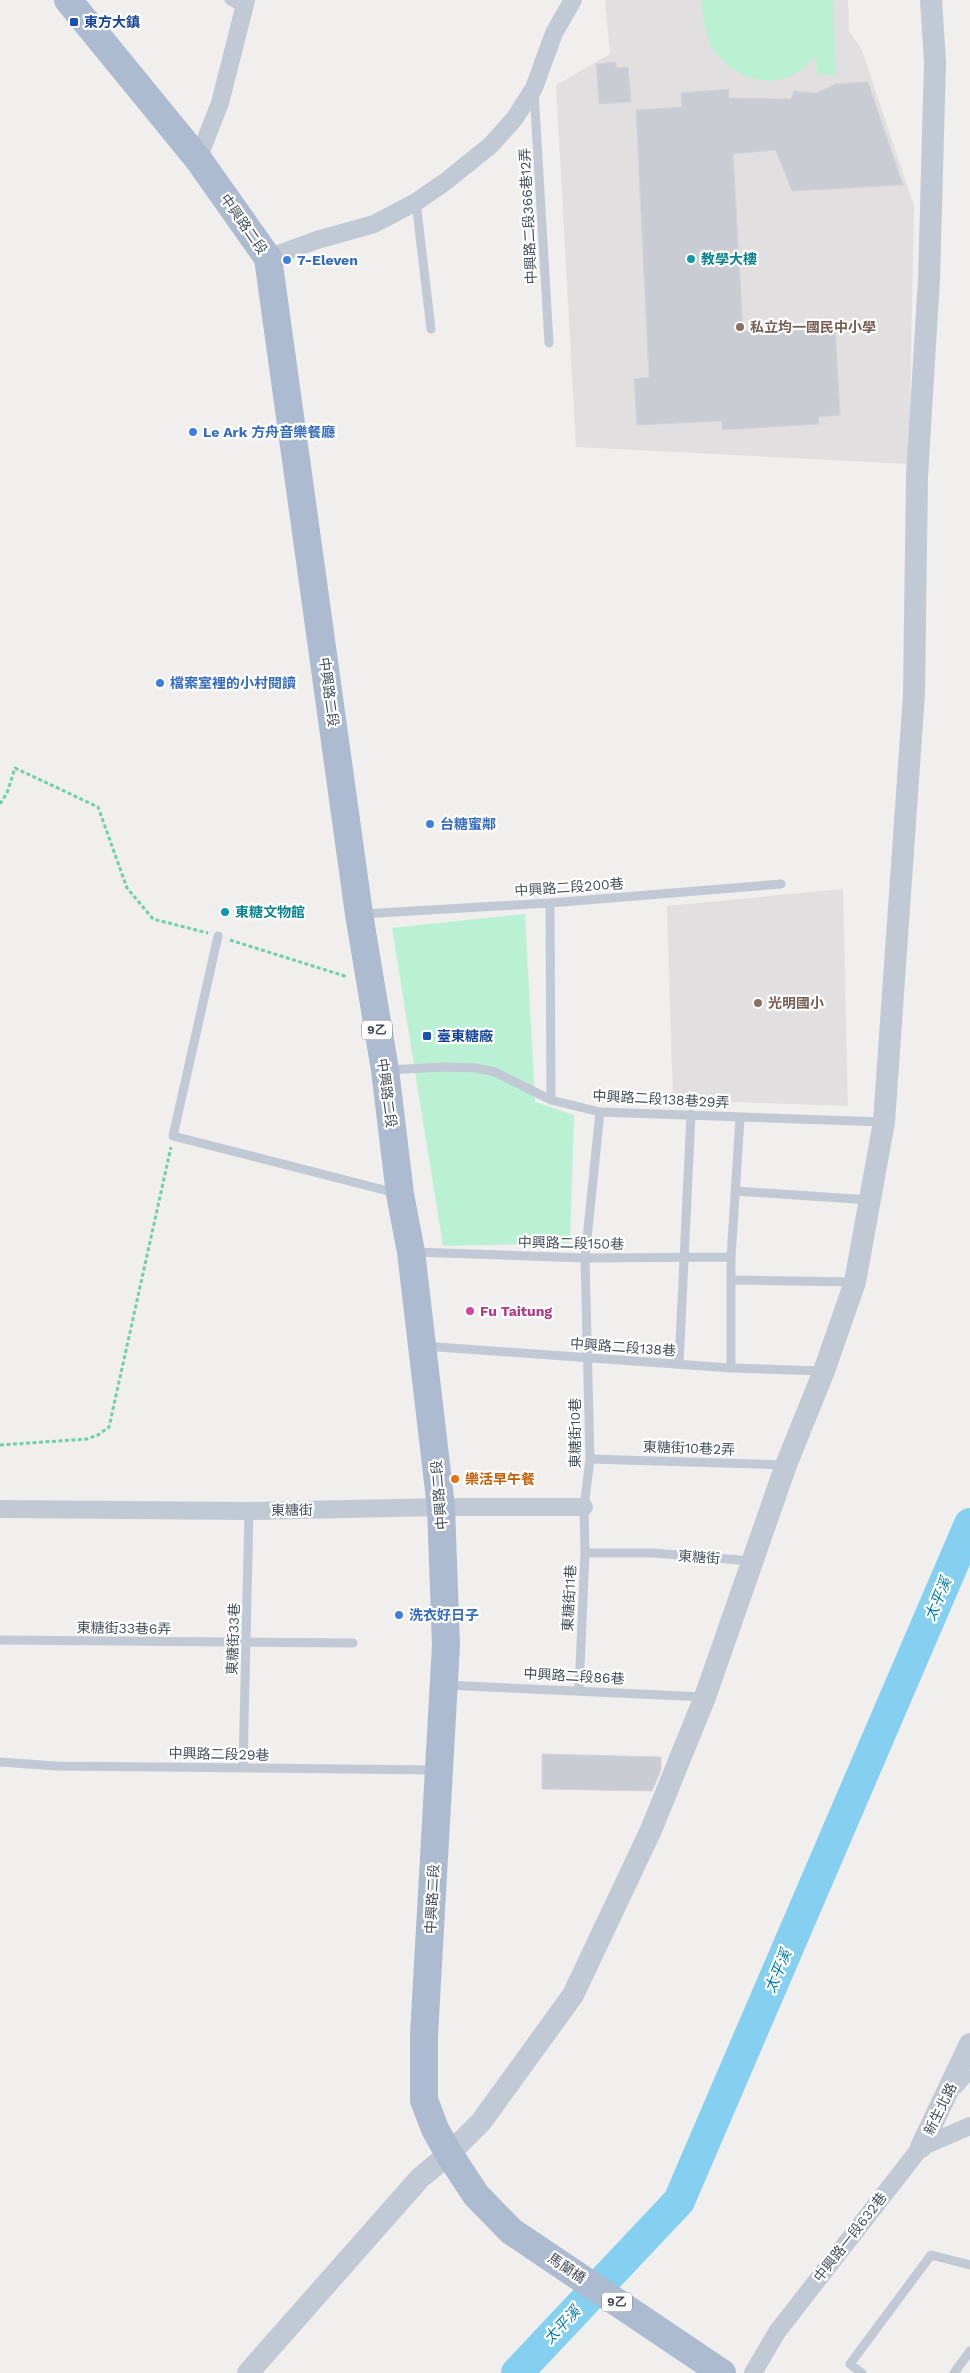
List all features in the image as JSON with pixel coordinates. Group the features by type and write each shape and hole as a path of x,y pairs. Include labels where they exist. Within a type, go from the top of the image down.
{"main road":[{"name":"中興路二段","path":"68,0 198,159 268,258 359,914 385,1070 400,1194 411,1252 441,1507 446,1645 442,1685 424,2035 424,2100 435,2129 476,2195 512,2231"},
{"name":"馬蘭橋","path":"512,2231 722,2373"}],"street":[{"path":"268,258 317,240 374,224 416,202 491,146 515,118 534,88 554,33 573,0"},
{"path":"248,2373 420,2178 449,2154 481,2122 573,1995 651,1830 705,1697 786,1465 824,1371 855,1282 884,1122 914,694 917,476 930,249 934,62 931,0"},
{"path":"198,159 220,103 239,3"},
{"name":"東糖街","path":"0,1509 249,1512 441,1507 584,1508"},
{"name":"新生北路","path":"921,2147 970,2044"},
{"name":"中興路一段632巷","path":"753,2373 777,2332 921,2147 970,2126"}],"lane":[{"name":"中興路二段366巷12弄","path":"534,88 549,343"},
{"path":"416,202 431,329"},
{"name":"中興路二段200巷","path":"359,914 550,903 781,884"},
{"path":"550,903 551,1100"},
{"path":"218,936 173,1136 400,1194"},
{"name":"中興路二段138巷29弄","path":"385,1070 444,1067 476,1068 495,1072 551,1100 600,1112 884,1122"},
{"name":"東糖街10巷","path":"584,1508 590,1460 585,1258 600,1112"},
{"path":"679,1364 683,1258 692,1114"},
{"path":"731,1368 731,1257 740,1118"},
{"path":"735,1192 871,1200"},
{"name":"中興路二段150巷","path":"411,1252 585,1258 731,1257"},
{"path":"731,1280 855,1282"},
{"name":"中興路二段138巷","path":"421,1345 731,1368 824,1371"},
{"name":"東糖街10巷2弄","path":"590,1460 786,1465"},
{"name":"東糖街11巷","path":"579,1690 585,1553 584,1508"},
{"name":"東糖街33巷","path":"243,1768 249,1512"},
{"name":"東糖街","path":"585,1553 653,1554 753,1561"},
{"name":"東糖街33巷6弄","path":"0,1640 353,1643"},
{"name":"中興路二段86巷","path":"442,1685 705,1697"},
{"name":"中興路二段29巷","path":"0,1762 56,1766 439,1770"},
{"path":"936,2116 970,2074"},
{"path":"862,2373 850,2364 931,2255 970,2265"},
{"path":"954,2373 970,2351"}],"path":[{"path":"0,804 7,793 15,768 98,807 127,888 153,919 218,936 370,984"},
{"path":"0,1445 87,1439 98,1435 109,1427 173,1136"}],"shaded area":[{"name":"私立均一國民中小學","path":"605,0 848,0 849,31 862,50 914,206 909,464 576,447 556,85 610,54"},
{"name":"光明國小","path":"843,889 848,1106 673,1100 667,906"}],"green space":[{"path":"702,0 833,0 836,75 817,75 816,56 796,73 778,80 754,79 732,68 722,61 709,41 704,26"},
{"path":"525,914 535,1102 574,1115 570,1243 443,1246 392,928"}],"building":[{"path":"616,62 616,68 628,67 631,102 599,104 596,64"},
{"name":"教學大樓","path":"868,82 903,185 792,191 776,150 733,154 743,331 835,326 840,415 818,417 819,424 722,430 722,421 637,425 634,379 649,377 636,110 682,107 681,93 729,89 729,98 791,99 794,91 816,93 836,84"},
{"path":"542,1754 661,1757 661,1770 652,1791 542,1789"}],"waterway":[{"name":"太平溪","path":"517,2373 679,2201 970,1524"}],"place":[{"name":"東方大鎮","path":"74,22"},
{"name":"教學大樓","path":"691,259"},
{"name":"7-Eleven","path":"287,260"},
{"name":"私立均一國民中小學","path":"740,327"},
{"name":"Le Ark 方舟音樂餐廳","path":"193,432"},
{"name":"檔案室裡的小村閱讀","path":"160,683"},
{"name":"台糖蜜鄰","path":"430,824"},
{"name":"東糖文物館","path":"225,912"},
{"name":"光明國小","path":"758,1003"},
{"name":"臺東糖廠","path":"427,1036"},
{"name":"Fu Taitung","path":"470,1311"},
{"name":"樂活早午餐","path":"455,1479"},
{"name":"洗衣好日子","path":"399,1615"}]}
